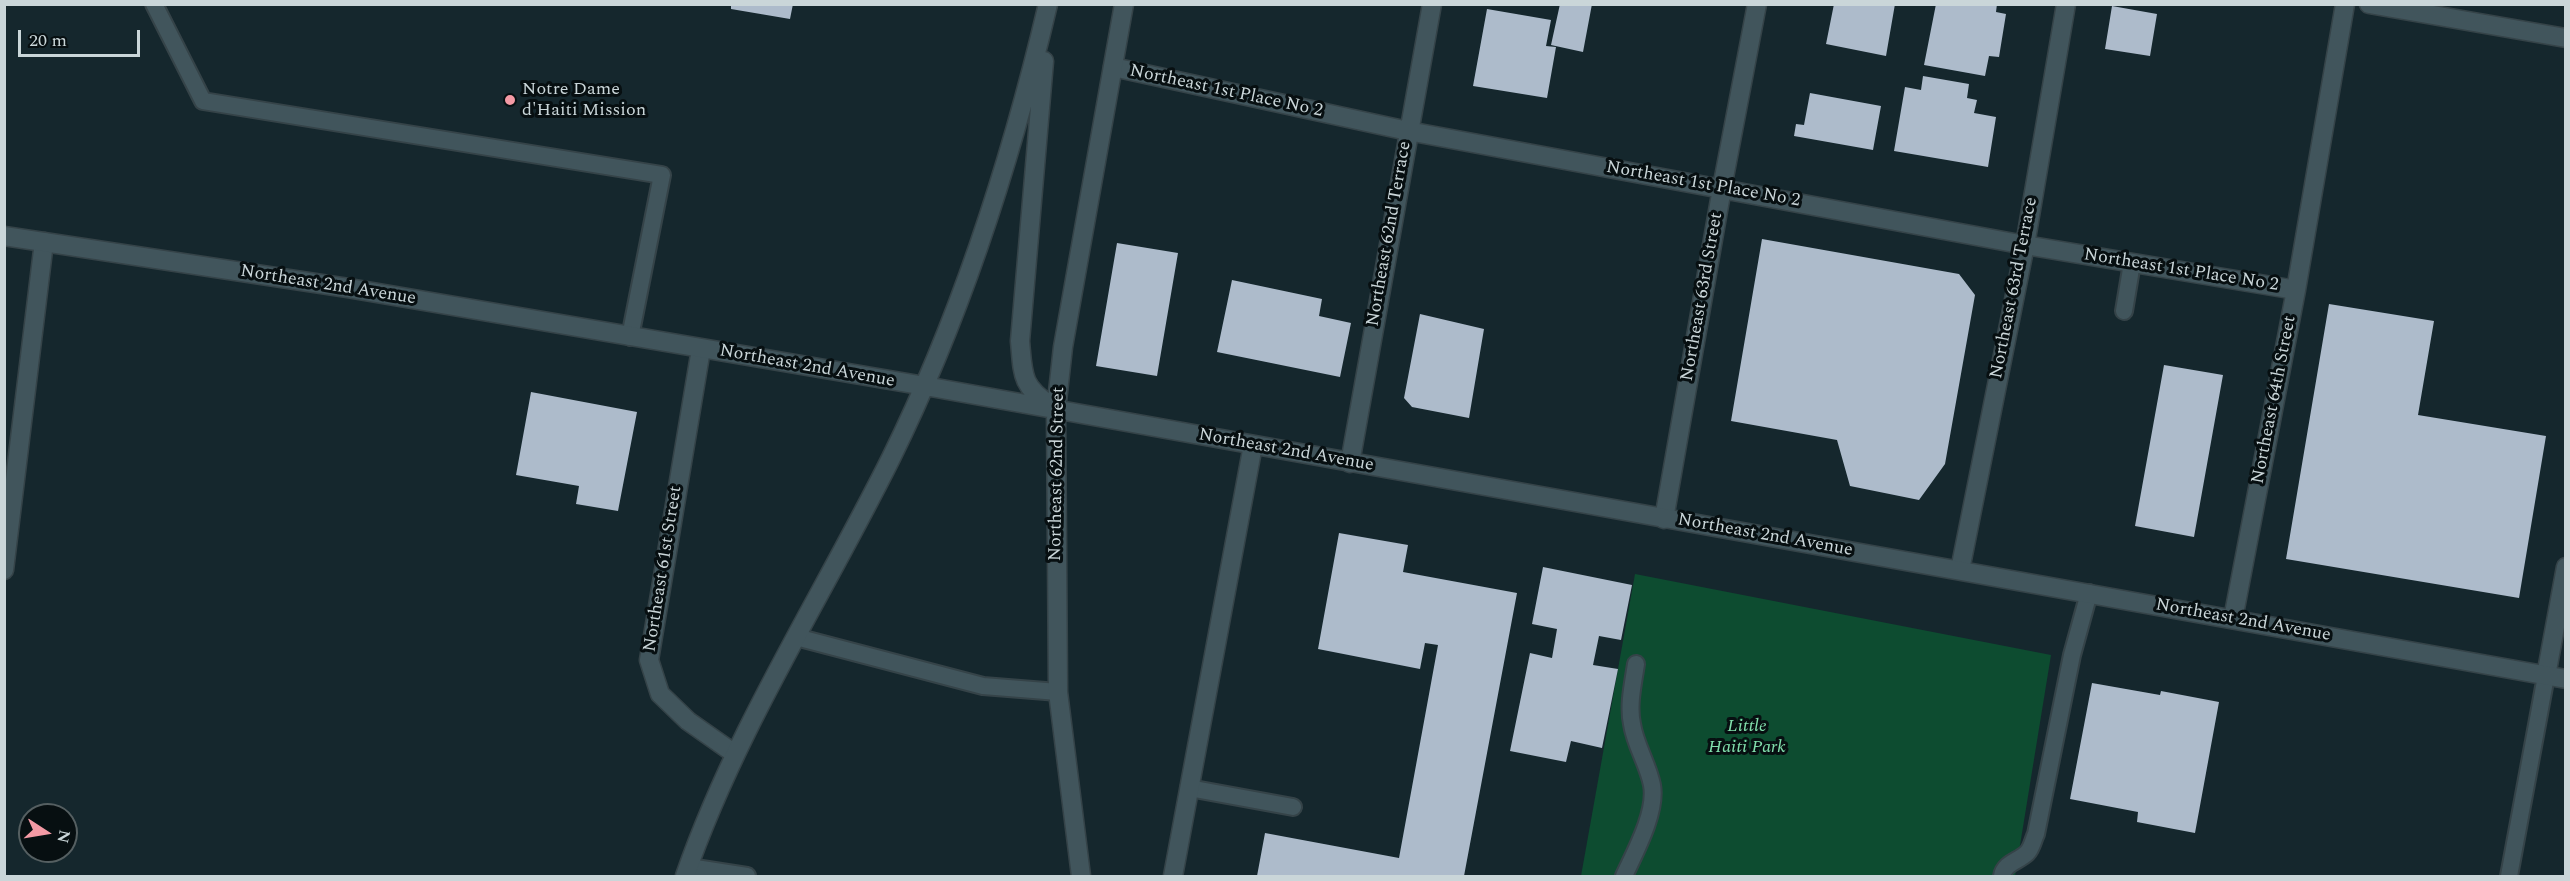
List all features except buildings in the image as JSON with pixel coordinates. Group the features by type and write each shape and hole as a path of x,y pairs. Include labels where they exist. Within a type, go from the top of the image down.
{"main road":[{"path":"687,872 735,754 890,459 925,386 988,224 1027,94 1048,4"},
{"path":"1048,4 1020,341 1022,370 1032,393 1056,410"},
{"name":"Northeast 62nd Street","path":"1081,876 1058,692 1056,410 1064,347 1124,4"},
{"name":"Northeast 62nd Terrace","path":"1350,463 1432,4"},
{"name":"Northeast 63rd Street","path":"1664,519 1757,4"},
{"name":"Northeast 63rd Terrace","path":"1960,570 2025,245 2066,4"},
{"name":"Northeast 64th Street","path":"2234,619 2296,290 2345,4"},
{"path":"2369,4 2565,38"},
{"name":"Northeast 1st Place No 2","path":"1113,68 1408,131 2025,245 2296,290"},
{"name":"Northeast 2nd Avenue","path":"4,236 348,288 925,386 2565,679"},
{"path":"4,570 44,242"},
{"name":"Northeast 61st Street","path":"701,349 649,660 660,694 688,721 735,754"},
{"path":"1173,876 1253,446"},
{"path":"2546,676 2565,567"}],"lane":[{"path":"154,4 203,101 663,175 630,337"},
{"path":"2124,311 2132,263"},
{"path":"2002,876 2002,871 2029,851 2036,834 2072,656 2089,593"},
{"path":"796,637 983,686 1058,692"},
{"path":"1624,876 1641,838 1651,807 1652,786 1632,724 1631,706 1636,664"},
{"path":"2509,876 2546,676"},
{"path":"1190,788 1293,807"},
{"path":"687,872 747,876"}],"green space":[{"name":"Little Haiti Park","path":"1635,574 2051,655 2015,876 1581,876"}],"place":[{"name":"Notre Dame d'Haiti Mission","path":"510,100"}]}
